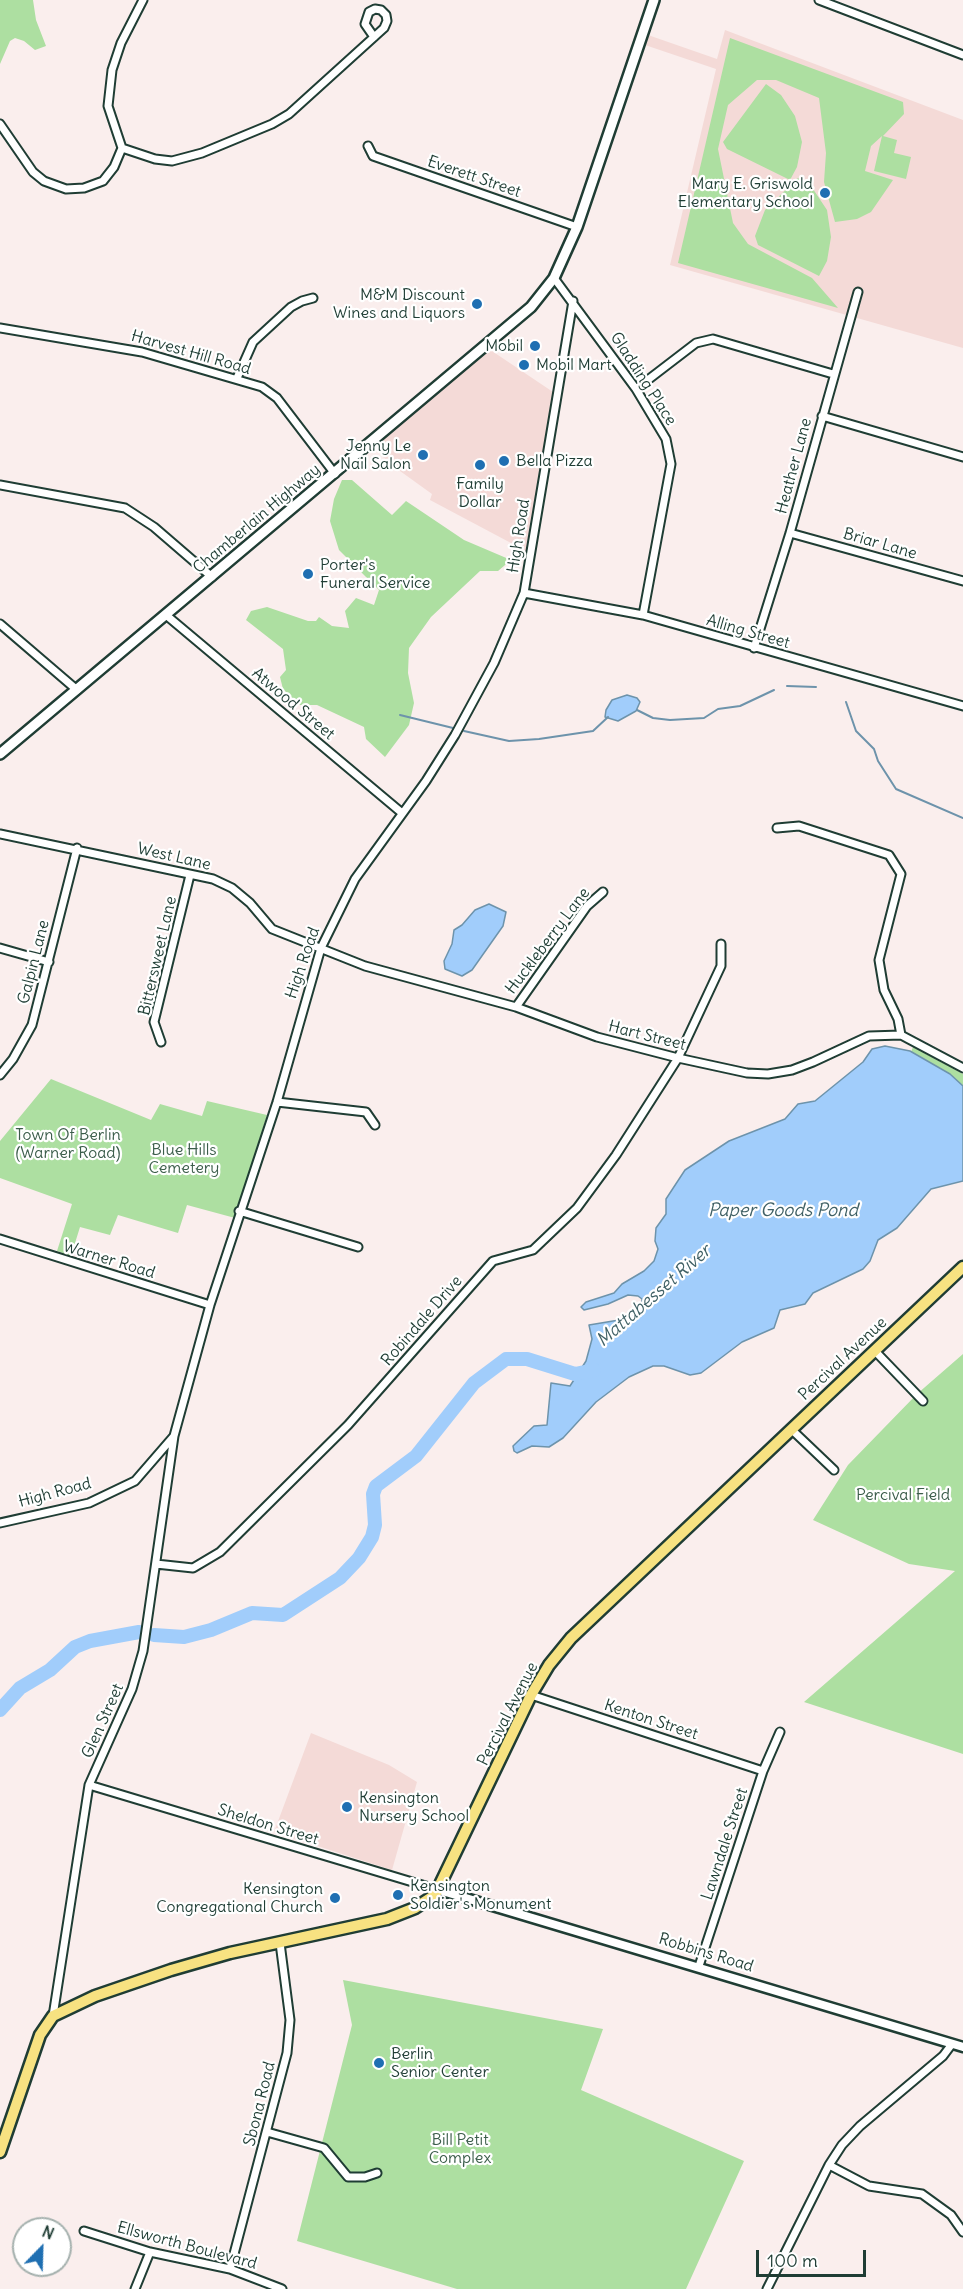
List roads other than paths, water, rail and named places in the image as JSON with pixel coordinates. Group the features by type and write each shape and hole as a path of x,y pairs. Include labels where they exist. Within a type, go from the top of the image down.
{"main road":[{"path":"554,278 577,227 654,0"},
{"name":"Chamberlain Highway","path":"0,754 512,324 531,307 554,278"},
{"name":"Percival Avenue","path":"53,2016 95,1996 171,1970 230,1953 387,1919 424,1903 439,1890 531,1695 549,1665 571,1638 963,1267"},
{"path":"0,2152 40,2035 53,2016"}],"street":[{"path":"0,124 33,172 44,181 66,189 84,188 103,181 114,167 122,148 108,106 110,86 122,43 144,0"},
{"path":"819,0 963,55"},
{"path":"122,148 155,159 172,161 202,153 272,124 306,100 374,37"},
{"name":"Everett Street","path":"368,146 373,156 577,227"},
{"name":"Gladding Place","path":"554,278 573,300 636,389 666,439 671,464 643,615"},
{"name":"Heather Lane","path":"754,648 790,533 858,292"},
{"path":"237,378 253,342 291,307 302,300 313,298"},
{"name":"High Road","path":"0,1523 89,1503 135,1482 174,1436 210,1305 276,1102 321,948 355,879 440,762 494,663 524,593 573,300"},
{"name":"Harvest Hill Road","path":"0,328 142,352 262,387 277,398 335,474"},
{"path":"636,389 696,343 713,339 833,375"},
{"path":"822,416 963,456"},
{"path":"0,485 125,508 154,526 212,577"},
{"name":"Briar Lane","path":"790,533 963,581"},
{"name":"Alling Street","path":"524,593 643,615 963,706"},
{"name":"Atwood Street","path":"166,615 402,813"},
{"path":"0,624 77,690"},
{"path":"777,828 799,826 889,855 901,874 879,960 884,990 898,1019 901,1035"},
{"name":"West Lane","path":"0,834 77,848 190,876 213,879 232,888 250,903 272,929 321,948"},
{"name":"Galpin Lane","path":"0,1075 13,1059 32,1025 77,848"},
{"name":"Bittersweet Lane","path":"160,1042 154,1022 190,876"},
{"name":"Huckleberry Lane","path":"516,1007 587,906 603,892"},
{"name":"Robindale Drive","path":"156,1564 193,1568 220,1552 348,1425 493,1261 532,1250 577,1208 616,1155 678,1058 720,966 721,944"},
{"path":"0,948 49,962"},
{"name":"Hart Street","path":"321,948 365,966 516,1007 597,1037 747,1073 768,1074 792,1070 869,1036 901,1035 963,1068"},
{"path":"276,1102 366,1112 375,1125"},
{"path":"239,1211 358,1247"},
{"name":"Warner Road","path":"0,1239 210,1305"},
{"path":"874,1350 923,1401"},
{"path":"791,1429 834,1470"},
{"name":"Glen Street","path":"53,2016 89,1785 137,1675 145,1642 174,1436"},
{"name":"Kenton Street","path":"531,1695 763,1771"},
{"name":"Lawndale Street","path":"699,1966 763,1771 780,1732"},
{"name":"Sheldon Street","path":"89,1785 439,1890"},
{"name":"Robbins Road","path":"439,1890 699,1966 963,2047"},
{"name":"Sbona Road","path":"230,2269 287,2052 289,2031 280,1943"},
{"path":"767,2289 829,2165 860,2126 943,2056 952,2044"},
{"path":"267,2132 324,2148 348,2177 365,2177 377,2173"},
{"path":"829,2165 869,2186 922,2194 951,2215 963,2232"},
{"name":"Ellsworth Boulevard","path":"84,2231 150,2252 230,2269 282,2289"},
{"path":"135,2289 150,2252"}],"water":[{"path":"627,695 637,698 640,702 636,711 618,721 605,717 612,700"},
{"path":"489,904 506,912 503,926 472,970 462,976 445,969 444,961 452,944 454,930 462,925 475,910"},
{"name":"Paper Goods Pond","path":"885,1046 910,1051 950,1074 963,1086 963,1181 931,1189 897,1228 878,1240 870,1261 863,1269 813,1293 805,1304 780,1310 774,1328 742,1342 701,1373 690,1375 664,1366 653,1366 629,1377 596,1402 563,1438 549,1447 532,1446 517,1453 514,1451 513,1446 534,1426 547,1425 551,1383 570,1386 586,1361 592,1339 589,1325 625,1319 642,1304 642,1299 638,1296 628,1295 608,1304 584,1310 581,1307 586,1302 614,1293 622,1284 644,1271 654,1261 658,1249 655,1241 656,1228 666,1214 666,1199 685,1170 729,1141 785,1119 798,1104 815,1101 863,1062 872,1049"}],"waterway":[{"path":"787,686 816,687"},
{"path":"637,710 653,718 670,720 704,718 718,709 740,706 774,690"},
{"path":"846,702 856,731 874,749 878,761 896,789 963,818"},
{"path":"400,715 453,728"},
{"path":"464,731 509,741 539,739 593,731 608,717"},
{"name":"Mattabesset River","path":"154,1635 184,1637 211,1630 252,1613 283,1615 340,1578 359,1558 372,1537 375,1525 373,1494 376,1486 416,1456 474,1383 506,1359 527,1359 575,1374 594,1370"},
{"name":"Mattabesset River","path":"0,1710 20,1688 50,1670 75,1647 90,1641 139,1632"}],"place":[{"name":"Mary E. Griswold Elementary School","path":"825,193"},
{"name":"M&M Discount Wines and Liquors","path":"477,304"},
{"name":"Mobil","path":"535,346"},
{"name":"Mobil Mart","path":"524,365"},
{"name":"Jenny Le Nail Salon","path":"423,455"},
{"name":"Bella Pizza","path":"504,461"},
{"name":"Family Dollar","path":"480,465"},
{"name":"Porter's Funeral Service","path":"308,574"},
{"name":"Kensington Nursery School","path":"347,1807"},
{"name":"Kensington Soldier's Monument","path":"398,1895"},
{"name":"Kensington Congregational Church","path":"335,1898"},
{"name":"Berlin Senior Center","path":"379,2063"}],"park label":[{"name":"Town Of Berlin (Warner Road)","path":"68,1144"},
{"name":"Blue Hills Cemetery","path":"184,1159"},
{"name":"Percival Field","path":"903,1495"},
{"name":"Bill Petit Complex","path":"460,2149"}]}
